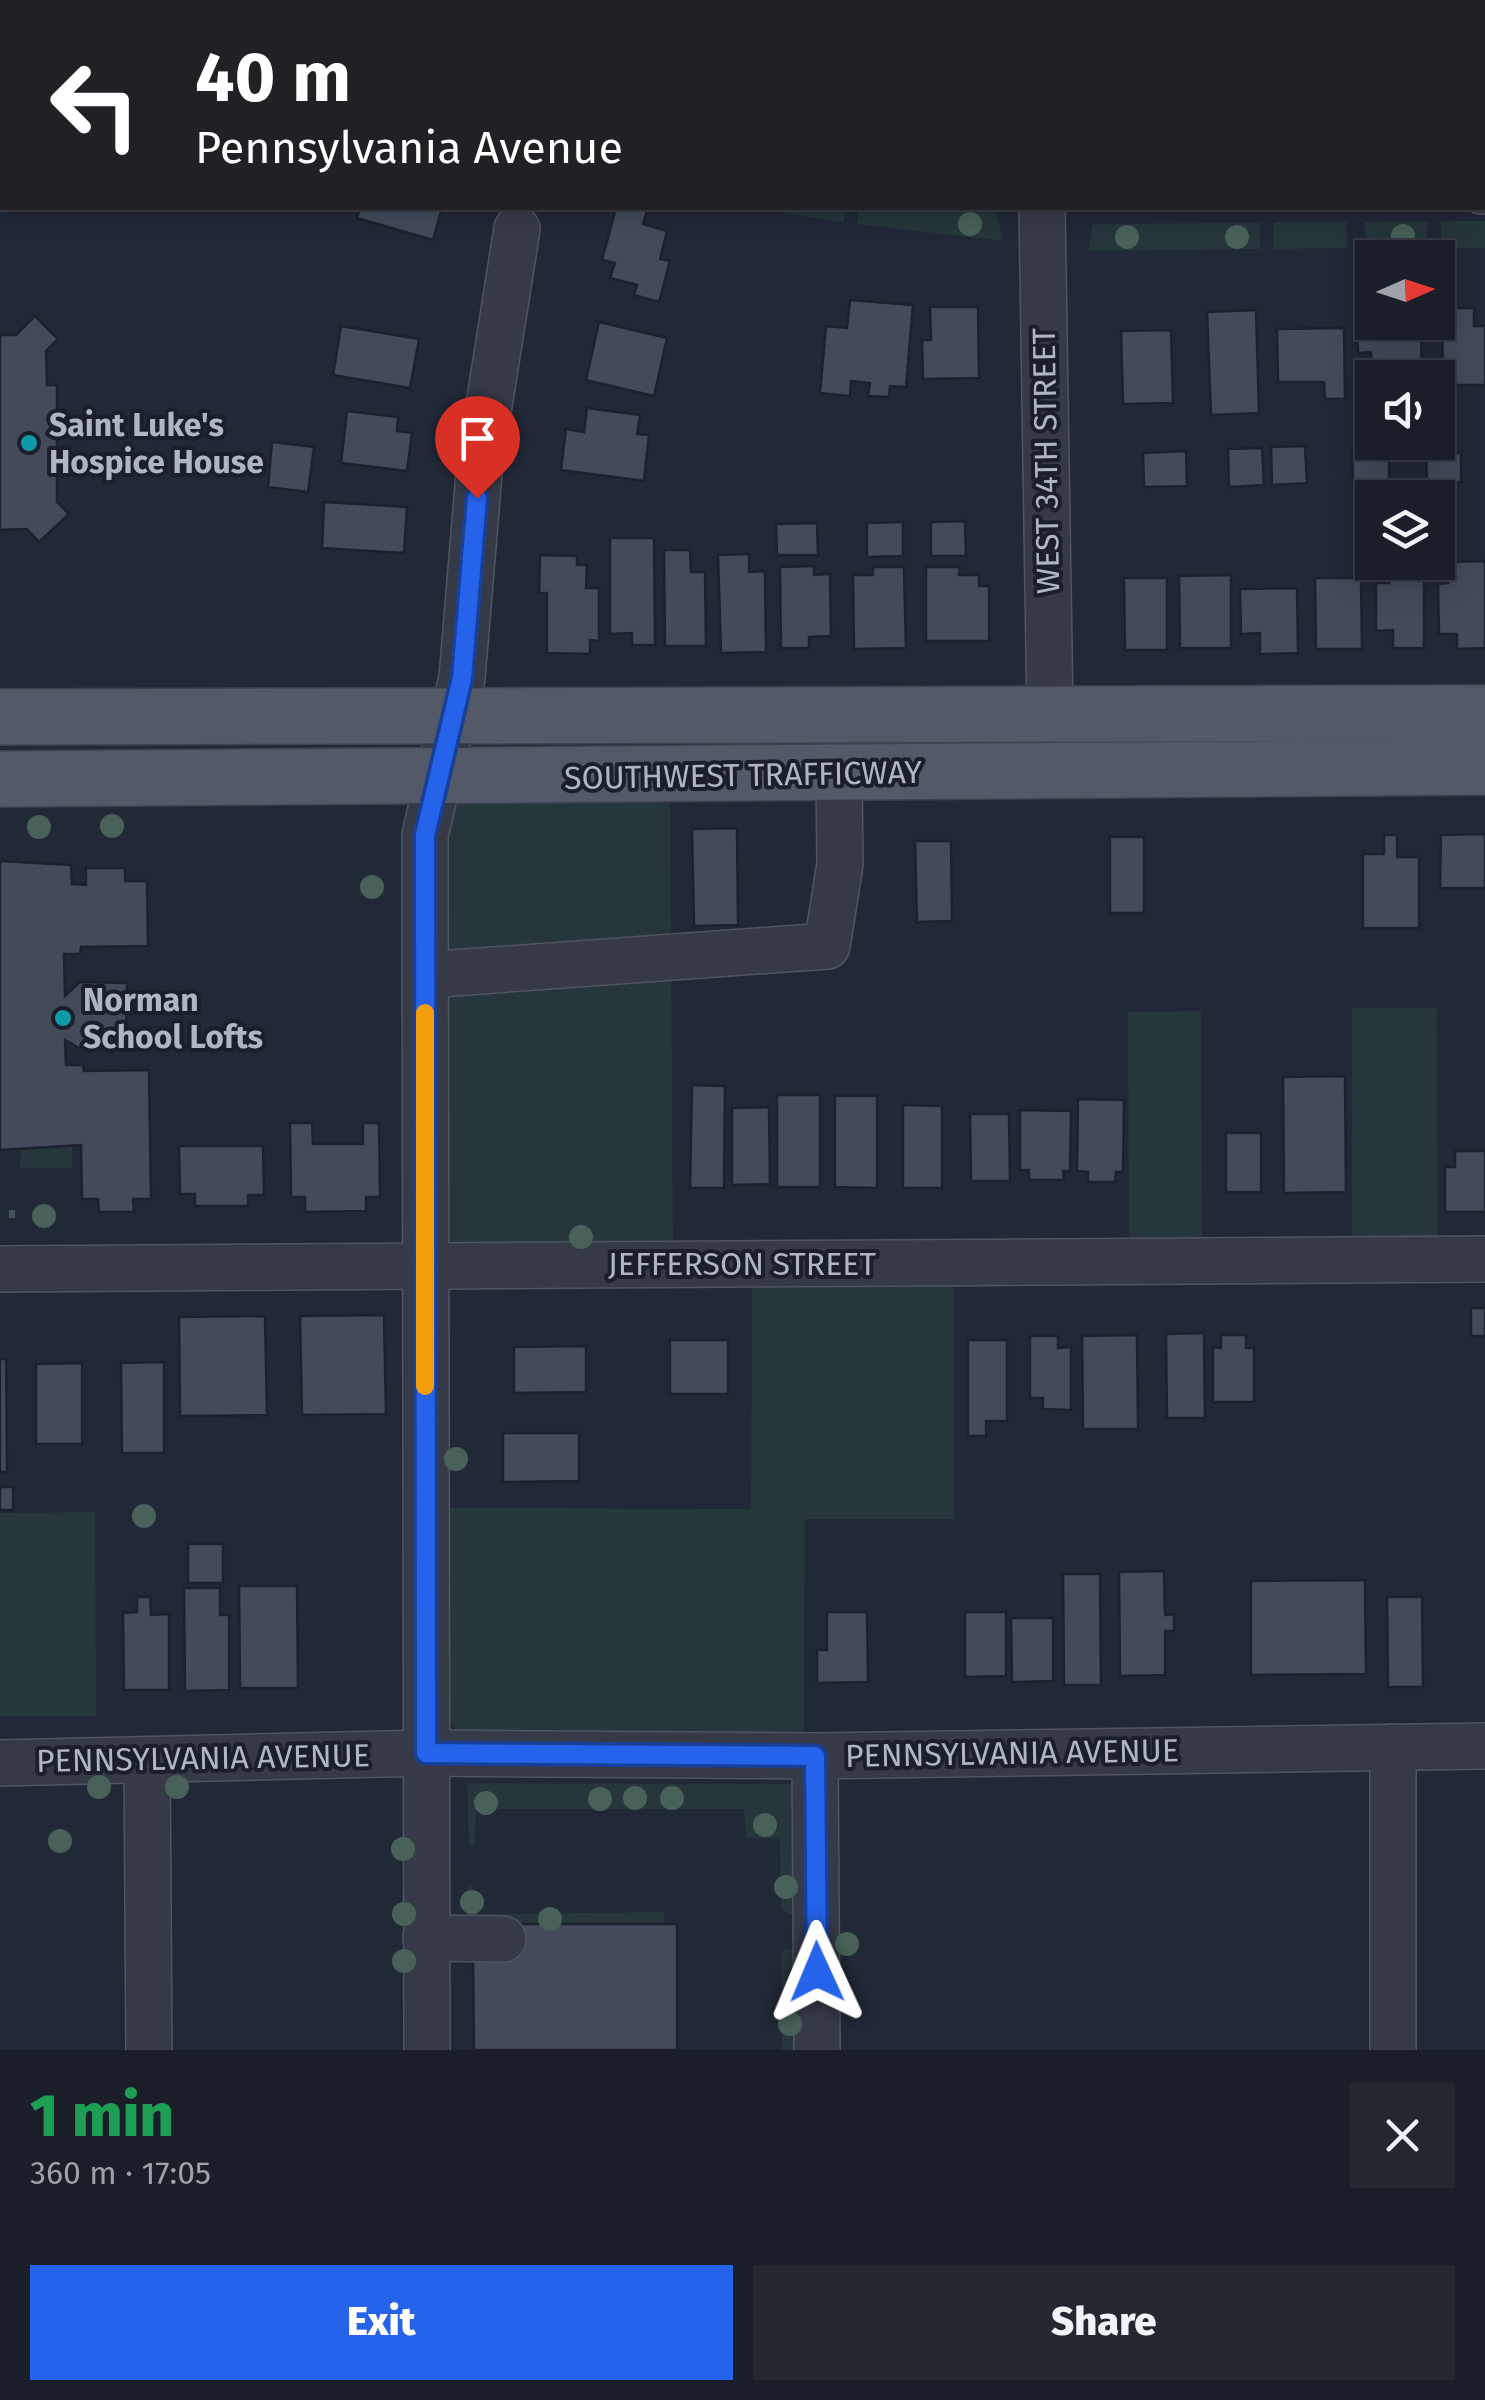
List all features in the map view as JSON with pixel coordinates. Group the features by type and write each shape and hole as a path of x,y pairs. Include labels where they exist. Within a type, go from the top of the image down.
{"main road":[{"name":"SOUTHWEST TRAFFICWAY","path":"0,716 1485,713"},
{"name":"SOUTHWEST TRAFFICWAY","path":"0,779 1485,767"}],"street":[{"name":"WEST 34TH STREET","path":"1042,210 1050,714"},
{"path":"427,2050 425,835 462,678 480,462 518,229"},
{"path":"425,975 827,946 840,864 839,774"},
{"name":"JEFFERSON STREET","path":"0,1270 1485,1259"},
{"name":"PENNSYLVANIA AVENUE","path":"0,1763 426,1753 815,1756 1485,1746"},
{"path":"1393,1747 1393,2050"},
{"path":"815,1756 817,2050"},
{"path":"147,1761 149,2050"},
{"path":"426,1938 502,1938"}],"path":[{"path":"12,1210 12,1222"}],"shaded area":[{"path":"769,210 845,210 844,223"},
{"path":"859,210 990,210 997,215 1003,241 857,224"},
{"path":"1427,221 1427,240 1366,240 1365,222"},
{"path":"1441,221 1485,221 1485,248 1455,248 1455,240 1441,240"},
{"path":"1274,222 1346,222 1347,248 1274,249"},
{"path":"1260,223 1260,249 1088,251 1093,224"},
{"path":"670,796 673,1246 461,1248 447,1239 447,814 456,798"},
{"path":"1352,1008 1437,1008 1438,1241 1352,1242"},
{"path":"1201,1011 1202,1240 1129,1240 1128,1012"},
{"path":"22,1145 72,1145 72,1168 19,1168"},
{"path":"752,1279 954,1279 954,1519 805,1519 804,1733 460,1733 446,1721 446,1508 751,1509"},
{"path":"95,1512 96,1716 0,1716 0,1513"},
{"path":"467,1783 795,1784 794,1915 781,1910 780,1839 746,1838 744,1809 476,1809 475,1844 469,1848"},
{"path":"472,1884 477,1914 664,1912 665,1923 467,1924 468,1886"},
{"path":"796,1948 796,2050 782,2050 781,1957 784,1949"}],"building":[{"path":"359,210 441,210 433,240 357,218"},
{"path":"615,210 647,210 643,224 667,231 660,259 670,261 659,302 634,295 637,285 610,278 615,263 602,260"},
{"path":"850,300 913,305 906,387 890,386 889,397 868,396 870,383 851,381 850,396 820,393 826,326 847,328"},
{"path":"930,307 978,307 979,378 923,379 922,340 931,340"},
{"path":"1455,308 1474,308 1474,326 1485,326 1485,385 1455,385 1455,360 1443,360 1442,340 1455,340"},
{"path":"1256,310 1259,413 1211,415 1207,312"},
{"name":"Saint Luke's Hospice House","path":"35,316 58,339 46,351 47,385 57,385 57,502 69,514 39,542 27,529 0,530 0,335 16,335"},
{"path":"599,322 667,338 654,396 586,380"},
{"path":"341,326 419,339 410,388 333,375"},
{"path":"1344,328 1345,399 1325,399 1324,382 1278,382 1277,329"},
{"path":"1171,330 1173,403 1123,404 1121,331"},
{"path":"1358,340 1421,340 1422,360 1371,360 1371,352 1358,353"},
{"path":"587,408 640,415 637,434 649,435 644,481 561,470 566,429 584,432"},
{"path":"347,411 398,417 397,431 412,433 407,471 341,463"},
{"path":"272,442 314,447 308,492 268,487"},
{"path":"1305,446 1307,483 1272,485 1271,447"},
{"path":"1262,448 1264,485 1229,487 1228,449"},
{"path":"1352,450 1355,460 1389,460 1389,480 1353,482"},
{"path":"1186,451 1187,486 1144,487 1143,453"},
{"path":"1455,453 1461,453 1461,482 1427,480 1426,460 1455,460"},
{"path":"324,502 407,507 404,553 322,548"},
{"path":"965,521 966,556 931,556 931,522"},
{"path":"903,522 903,556 867,557 867,523"},
{"path":"817,523 818,555 777,555 776,524"},
{"path":"610,538 654,538 655,645 632,645 632,633 610,634"},
{"path":"664,550 690,550 691,572 705,572 706,646 665,646"},
{"path":"749,554 749,572 765,571 766,652 721,653 718,555"},
{"path":"540,555 577,556 577,565 587,565 586,588 599,588 599,641 590,640 590,654 547,653 547,593 539,593"},
{"path":"1485,561 1485,648 1457,649 1457,634 1439,634 1438,584 1455,580 1455,562"},
{"path":"814,566 814,575 830,574 831,636 809,637 809,648 781,648 780,567"},
{"path":"873,567 904,567 906,648 854,649 853,575 873,575"},
{"path":"926,567 960,567 959,575 979,575 979,586 989,586 989,641 926,641"},
{"path":"1231,575 1231,648 1180,648 1179,576"},
{"path":"1124,578 1167,578 1167,650 1125,650"},
{"path":"1315,578 1361,580 1362,649 1316,649"},
{"path":"1424,580 1424,648 1393,648 1393,630 1376,631 1376,583"},
{"path":"1297,588 1298,653 1260,654 1260,633 1241,634 1240,589"},
{"path":"737,828 738,925 694,926 692,829"},
{"path":"1485,834 1485,888 1440,888 1441,835"},
{"path":"1384,835 1397,835 1397,857 1419,857 1419,928 1363,928 1363,854 1384,854"},
{"path":"1110,837 1144,837 1144,913 1110,913"},
{"path":"915,841 951,841 952,921 917,922"},
{"name":"Norman School Lofts","path":"0,861 71,865 72,884 86,885 86,868 125,868 125,881 147,881 148,946 81,947 80,954 64,954 65,996 80,982 127,983 126,1049 79,1048 65,1040 66,1065 83,1065 84,1071 149,1070 151,1199 133,1199 134,1212 99,1212 98,1199 82,1199 81,1145 0,1150"},
{"path":"1345,1076 1346,1192 1284,1193 1283,1077"},
{"path":"692,1085 725,1086 724,1188 690,1188"},
{"path":"777,1095 820,1095 820,1187 777,1187"},
{"path":"835,1096 877,1096 877,1188 835,1187"},
{"path":"1078,1099 1124,1100 1123,1172 1116,1172 1115,1182 1088,1182 1088,1172 1077,1171"},
{"path":"903,1105 942,1106 942,1188 903,1188"},
{"path":"769,1107 770,1184 732,1185 732,1108"},
{"path":"1020,1110 1071,1111 1070,1171 1063,1171 1064,1180 1029,1180 1029,1170 1020,1170"},
{"path":"970,1114 1009,1114 1010,1181 971,1181"},
{"path":"290,1123 312,1123 313,1144 363,1144 363,1123 379,1123 380,1197 366,1197 366,1211 305,1212 305,1197 291,1197"},
{"path":"1226,1133 1261,1133 1261,1192 1226,1192"},
{"path":"179,1146 263,1146 264,1195 248,1195 248,1206 195,1206 195,1194 180,1194"},
{"path":"1455,1151 1485,1151 1485,1212 1445,1212 1445,1167 1455,1167"},
{"path":"1471,1308 1485,1308 1485,1336 1471,1336"},
{"path":"384,1315 386,1414 302,1415 300,1316"},
{"path":"265,1316 267,1415 180,1416 179,1317"},
{"path":"1204,1333 1205,1418 1167,1418 1166,1334"},
{"path":"1137,1335 1138,1429 1083,1429 1082,1336"},
{"path":"1221,1335 1246,1335 1246,1348 1254,1348 1254,1402 1213,1402 1213,1347 1221,1348"},
{"path":"1030,1336 1058,1336 1058,1348 1071,1347 1071,1410 1043,1409 1043,1398 1030,1398"},
{"path":"670,1340 728,1340 728,1394 670,1394"},
{"path":"968,1340 1007,1340 1007,1421 986,1421 986,1436 968,1436"},
{"path":"586,1346 586,1392 514,1393 514,1347"},
{"path":"0,1359 6,1359 7,1472 0,1472"},
{"path":"164,1362 164,1453 122,1453 121,1363"},
{"path":"82,1363 82,1444 36,1444 36,1364"},
{"path":"503,1433 579,1433 579,1481 503,1482"},
{"path":"0,1487 13,1487 13,1510 0,1510"},
{"path":"188,1544 223,1544 223,1583 188,1583"},
{"path":"1164,1571 1165,1615 1174,1614 1174,1631 1165,1631 1165,1675 1120,1676 1119,1572"},
{"path":"1063,1574 1100,1574 1101,1685 1064,1685"},
{"path":"1365,1580 1366,1674 1251,1675 1251,1581"},
{"path":"239,1586 297,1586 298,1688 240,1688"},
{"path":"184,1588 220,1588 220,1615 229,1615 229,1690 185,1691"},
{"path":"137,1597 150,1597 151,1615 169,1614 169,1690 124,1690 123,1613 137,1612"},
{"path":"1387,1597 1422,1597 1423,1687 1388,1687"},
{"path":"827,1612 867,1612 868,1682 817,1683 817,1650 827,1650"},
{"path":"965,1612 1006,1612 1006,1676 965,1677"},
{"path":"1011,1618 1053,1618 1053,1681 1012,1682"},
{"path":"502,1924 677,1924 677,2050 474,2050 473,1954"}],"slow traffic":[{"path":"425,1013 425,1386"}],"place":[{"name":"Saint Luke's Hospice House","path":"29,443"},
{"name":"Norman School Lofts","path":"63,1018"}],"route":[{"path":"477,498 462,678 425,835 426,1753 815,1756 817,1972"}]}
